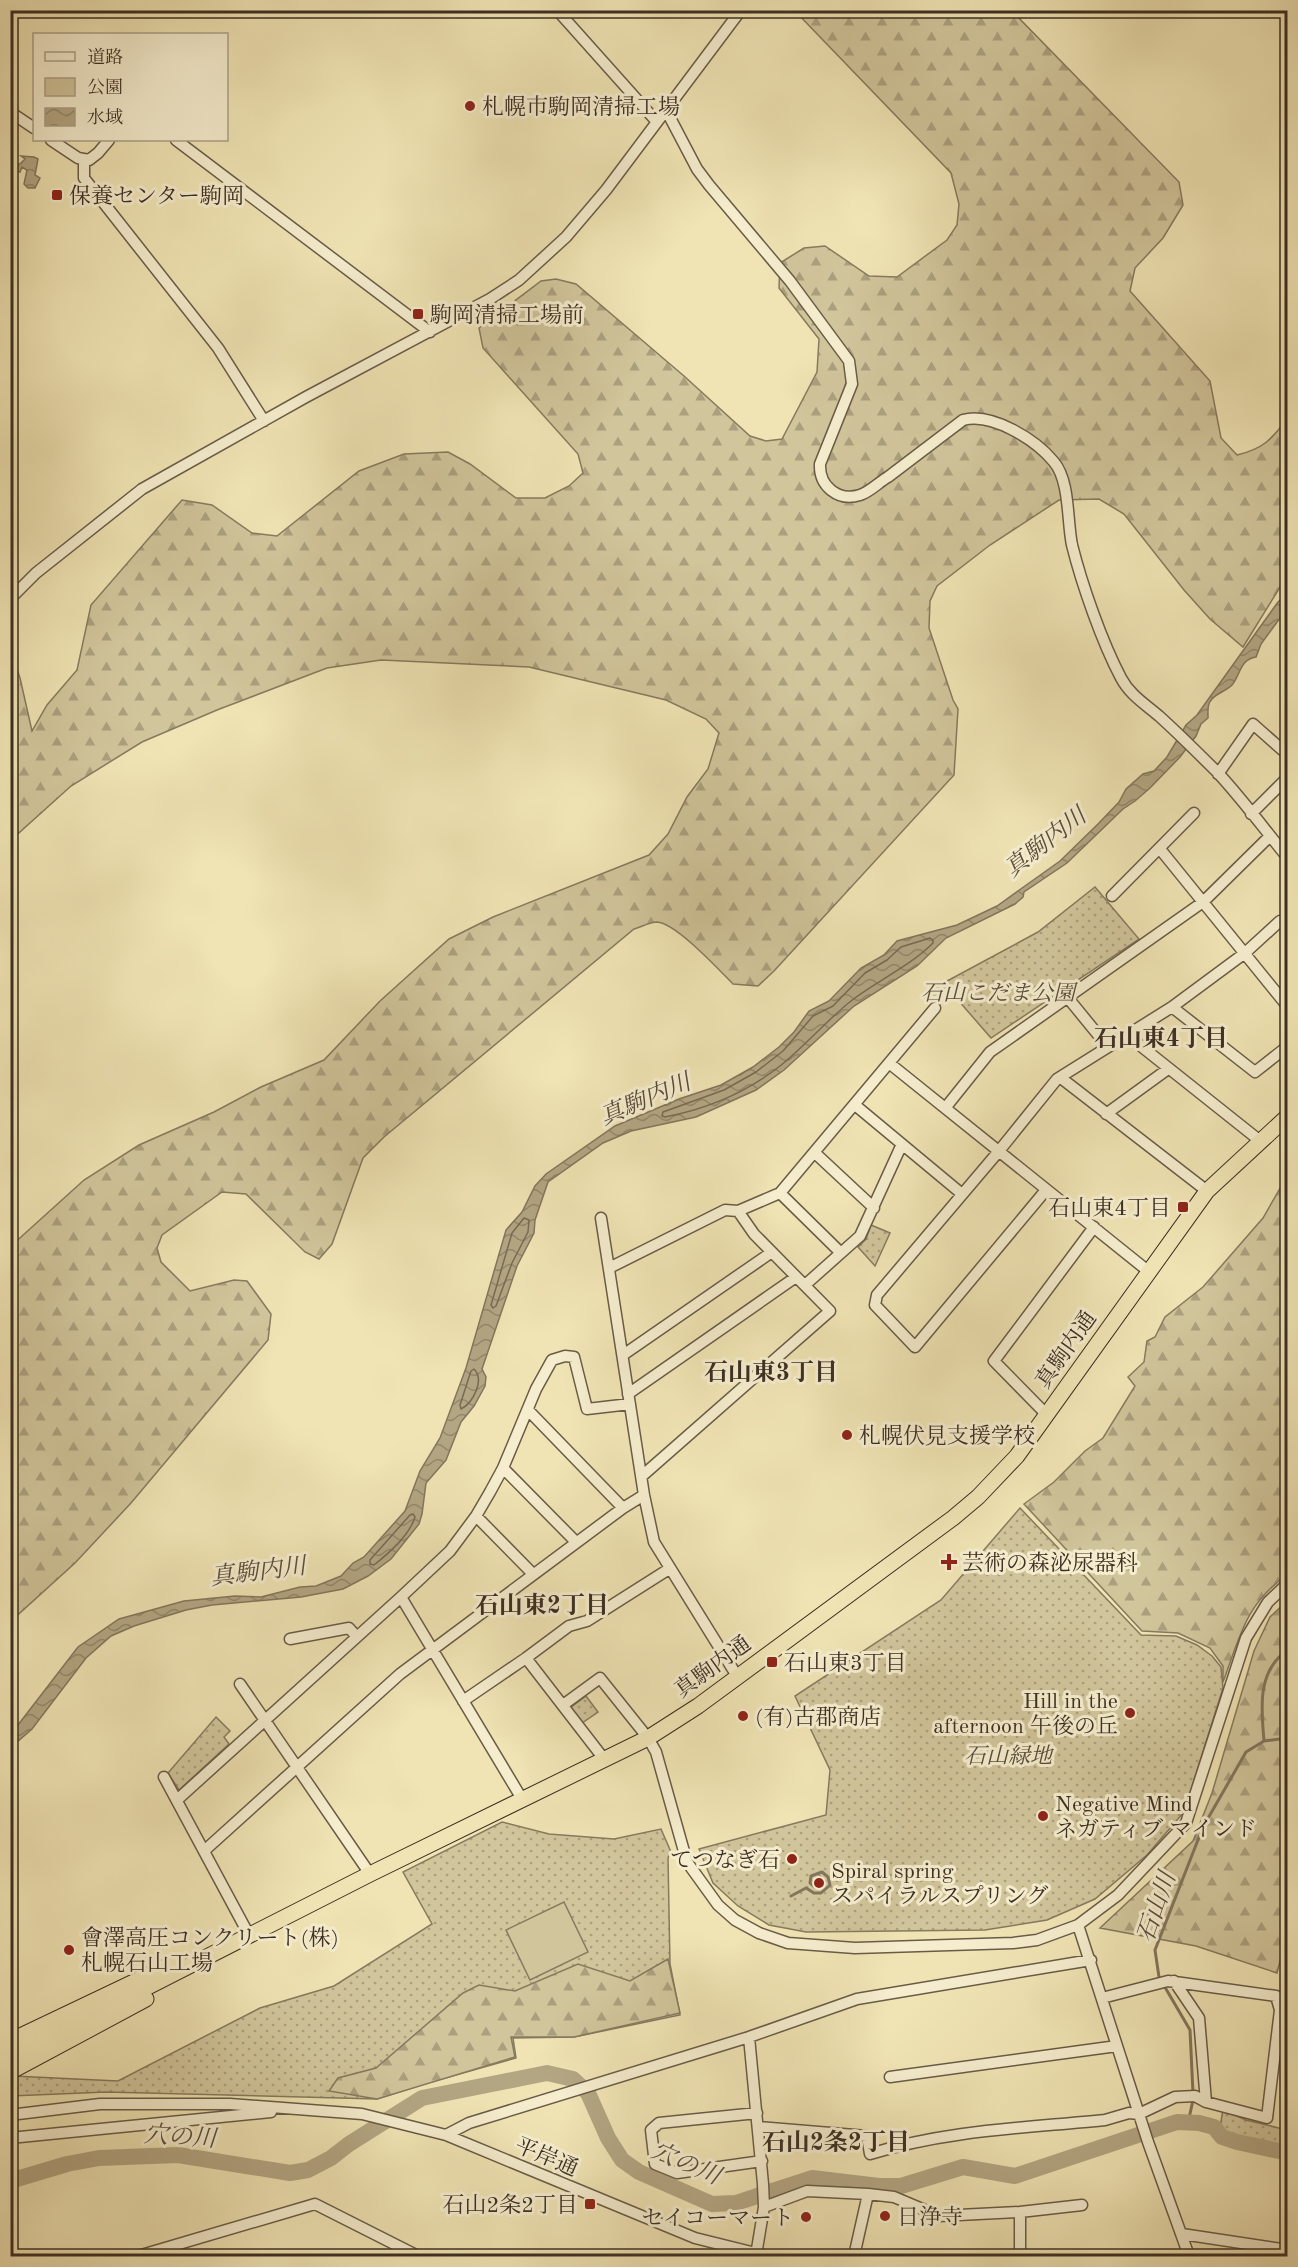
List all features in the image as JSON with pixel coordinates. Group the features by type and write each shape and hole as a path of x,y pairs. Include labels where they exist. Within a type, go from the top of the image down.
{"highway":[{"name":"真駒内通","path":"10,2057 370,1874 648,1737 698,1706 953,1518 978,1497 1017,1456 1148,1270 1207,1191 1287,1116"},
{"path":"10,2041 195,1953 227,1948"},
{"path":"10,2072 201,1970 227,1948"}],"street":[{"path":"557,10 657,122"},
{"path":"10,599 36,573 142,489 264,420 430,332 519,280 543,260 606,190 691,80 741,10"},
{"path":"666,110 709,185 790,281 849,360 852,384 820,464 821,477 829,490 841,495 861,495 963,420 974,417 1005,426 1054,461 1065,485 1067,520 1089,599 1125,687 1162,718 1215,771 1287,858"},
{"path":"10,112 33,127"},
{"path":"52,141 84,160 89,160 98,153 108,141"},
{"path":"177,141 430,332"},
{"path":"84,160 84,178 218,348 264,420"},
{"path":"1215,771 1253,724 1287,755"},
{"path":"1251,813 1287,777"},
{"path":"1112,896 1194,813"},
{"path":"946,1107 990,1052 1203,902 1270,836"},
{"path":"1160,849 1287,1007"},
{"path":"1046,1190 915,1347 875,1305 877,1295 1057,1079 1172,1007 1245,953 1280,921"},
{"path":"1068,998 1108,1047"},
{"path":"1172,1007 1255,1072 1287,1046"},
{"path":"609,1268 725,1210 738,1211 780,1193 935,1008"},
{"path":"1127,1035 1259,1140"},
{"path":"890,1063 1148,1270"},
{"path":"1106,1114 1168,1069"},
{"path":"1061,1078 1207,1191"},
{"path":"855,1105 963,1194"},
{"path":"805,1285 860,1236 902,1144"},
{"path":"815,1152 873,1208"},
{"path":"780,1193 842,1253"},
{"path":"642,1476 830,1311 754,1234 738,1211"},
{"path":"601,1218 644,1495 654,1542 737,1676"},
{"path":"1046,1414 994,1361 1094,1227"},
{"path":"623,1355 772,1252"},
{"path":"177,1800 450,1551 476,1516 503,1468 552,1359 565,1356 574,1357 587,1409 629,1399 796,1277"},
{"path":"528,1410 623,1508"},
{"path":"503,1468 576,1542"},
{"path":"204,1851 400,1674 576,1542 644,1495"},
{"path":"476,1516 533,1574"},
{"path":"463,1701 569,1626 587,1621 669,1569"},
{"path":"563,1705 600,1678 648,1737 656,1752 687,1862 718,1905 735,1920 759,1933 788,1943 855,1948 1012,1943 1037,1940 1078,1925 1118,1895 1186,1823 1246,1638 1268,1602 1287,1583"},
{"path":"401,1598 522,1799"},
{"path":"290,1639 349,1628 357,1637"},
{"path":"526,1658 604,1759"},
{"path":"240,1684 370,1874"},
{"path":"164,1777 249,1935"},
{"path":"1078,1925 1148,2142 1189,2256"},
{"path":"446,2135 469,2123 749,2037 857,1999 1090,1960"},
{"path":"758,2127 867,2136 870,2154 900,2144 954,2135 1105,2120 1129,2113 1140,2117 1175,2097 1191,2096 1267,2118 1280,2010 1276,1996 1166,1982 1102,1998"},
{"path":"1166,1982 1198,2018 1206,2102"},
{"path":"749,2037 762,2161 764,2204 761,2255"},
{"path":"890,2077 1118,2046"},
{"name":"平岸通","path":"10,2115 100,2104 230,2104 362,2114 446,2135 685,2234 761,2255"},
{"name":"平岸通","path":"10,2138 307,2109"},
{"path":"757,2113 659,2123 651,2130 655,2164 677,2173 762,2161"},
{"path":"764,2204 807,2191 894,2197 939,2216 1020,2212 1082,2205"},
{"path":"854,2256 868,2194"},
{"path":"138,2256 315,2204 418,2256"},
{"path":"1020,2212 1020,2256"},
{"path":"1182,2234 1287,2250"}],"green space":[{"path":"795,11 1012,11 1179,182 1183,205 1163,238 1135,268 1130,291 1210,381 1221,438 1237,455 1254,450 1266,442 1287,419 1287,571 1282,584 1243,647 1210,619 1184,590 1124,514 1099,499 1059,500 990,545 937,586 930,601 929,628 958,709 954,775 758,986 733,984 686,938 665,924 654,922 634,929 384,1137 363,1158 332,1244 319,1259 305,1252 246,1194 222,1192 162,1235 157,1248 161,1262 190,1291 234,1280 247,1281 271,1314 268,1340 131,1503 75,1563 11,1621 11,1246 84,1180 139,1145 324,1060 380,1001 449,939 493,917 649,855 668,834 687,797 708,769 719,733 706,719 666,700 529,667 381,660 327,668 217,710 142,742 71,786 11,840 10,649 20,678 32,731 47,705 77,670 91,605 182,500 212,505 252,533 277,536 359,471 404,454 448,452 470,464 516,498 545,498 569,486 583,473 578,454 483,348 479,328 541,281 556,279 576,284 750,436 766,441 782,439 817,372 819,339 779,288 780,263 804,248 825,246 869,276 897,277 947,240 957,225 959,204 951,173"},
{"name":"石山こだま公園","path":"1095,887 1139,939 991,1038 958,1000 931,1001 923,994 1038,932"},
{"path":"1287,1176 1287,1575 1273,1586 1253,1610 1240,1636 1223,1682 1223,1666 1210,1648 1178,1633 1142,1631 1024,1504 1054,1482 1085,1451 1103,1438 1135,1386 1128,1377 1144,1362 1147,1341 1155,1337 1165,1317 1203,1287 1263,1218"},
{"path":"871,1225 890,1233 875,1266 858,1247 866,1239"},
{"name":"石山緑地","path":"1020,1508 1141,1635 1176,1636 1197,1645 1212,1656 1221,1667 1223,1688 1184,1812 1147,1855 1095,1899 1047,1920 985,1930 806,1932 769,1925 738,1906 713,1883 699,1849 826,1815 830,1770 795,1696 941,1600"},
{"path":"1287,1601 1288,1869 1282,1900 1287,1910 1287,1934 1277,1973 1196,1946 1100,1928 1193,1841 1212,1793 1254,1651 1270,1617"},
{"path":"586,1696 598,1712 582,1723 570,1708"},
{"path":"216,1717 230,1731 224,1737 229,1744 179,1790 168,1773"},
{"path":"502,1822 549,1834 614,1839 661,1829 671,1852 668,1858 670,1964 680,2015 574,2037 513,2038 516,2058 377,2099 106,2092 11,2096 10,2078 13,2076 118,2081 260,2008 334,1986 432,1924 403,1872"},
{"path":"564,1902 588,1952 530,1980 506,1930"},
{"path":"668,1959 680,2013 574,2037 511,2037 515,2057 377,2099 329,2091 338,2078 376,2068 463,1993 479,1985 515,1991 578,1964 630,1981"},
{"path":"1223,2110 1246,2120 1287,2130 1287,2147 1242,2141 1219,2132"}],"water":[{"path":"21,156 38,159 35,175 40,178 35,188 28,188 24,184 27,170 22,167 20,172 17,171 18,166 11,171 11,163 20,164 25,159"},
{"path":"1287,594 1287,611 1261,644 1256,657 1251,658 1241,668 1232,685 1210,701 1208,718 1201,724 1196,736 1180,757 1150,788 1123,809 1067,863 1024,892 1023,897 1015,904 946,938 917,966 854,1006 784,1070 756,1090 696,1117 631,1131 603,1143 548,1182 535,1220 534,1233 517,1266 482,1369 486,1377 485,1386 474,1406 461,1422 446,1460 426,1483 419,1524 391,1559 368,1576 343,1589 301,1597 212,1605 186,1610 134,1626 111,1636 86,1658 32,1729 16,1743 11,1755 11,1734 78,1647 119,1619 184,1601 235,1596 261,1597 300,1587 316,1586 341,1576 353,1563 364,1557 405,1511 420,1471 440,1438 466,1368 506,1230 522,1212 535,1186 546,1174 615,1126 679,1099 721,1085 753,1067 794,1032 809,1011 829,1001 861,968 884,955 897,941 957,925 997,906 1060,861 1119,802 1126,789 1143,774 1154,771 1167,757 1186,725 1197,715 1278,602"}],"waterway":[{"path":"1264,1741 1262,1703 1266,1679 1278,1658 1288,1650"},
{"name":"石山川","path":"1193,2093 1190,2030 1159,1977 1155,1950 1203,1827 1246,1752 1264,1741 1288,1738"},
{"path":"791,1896 806,1888 814,1893 821,1893 830,1885 828,1877 822,1872 811,1876 810,1883 815,1887 820,1887 824,1882 820,1877 815,1880 819,1882"},
{"name":"穴の川","path":"10,2181 67,2164 99,2158 178,2155 290,2173 308,2170 331,2158 422,2098 547,2073 573,2079 588,2093 608,2138 622,2160 639,2172 712,2204 736,2203 812,2178 879,2186 901,2186 963,2167 1015,2176 1177,2122 1199,2123 1214,2127 1222,2137 1288,2153"},
{"name":"石山川","path":"1188,2123 1193,2100"}],"place":[{"name":"札幌市駒岡清掃工場","path":"470,106"},
{"name":"保養センター駒岡","path":"57,195"},
{"name":"駒岡清掃工場前","path":"418,314"},
{"name":"石山東4丁目","path":"1183,1207"},
{"name":"札幌伏見支援学校","path":"847,1435"},
{"name":"芸術の森泌尿器科","path":"949,1562"},
{"name":"石山東3丁目","path":"772,1662"},
{"name":"Hill in the afternoon 午後の丘","path":"1130,1713"},
{"name":"(有)古郡商店","path":"743,1716"},
{"name":"Negative Mind ネガティブ マインド","path":"1043,1816"},
{"name":"てつなぎ石","path":"792,1859"},
{"name":"Spiral spring スパイラルスプリング","path":"819,1883"},
{"name":"會澤高圧コンクリート(株) 札幌石山工場","path":"69,1950"},
{"name":"石山2条2丁目","path":"590,2204"},
{"name":"日浄寺","path":"885,2216"},
{"name":"セイコーマート","path":"806,2217"}],"district":[{"name":"石山東4丁目","path":"1161,1038"},
{"name":"石山東3丁目","path":"771,1372"},
{"name":"石山東2丁目","path":"542,1605"},
{"name":"石山2条2丁目","path":"836,2142"}],"water label":[{"name":"真駒内川","path":"1045,842"},
{"name":"真駒内川","path":"645,1099"},
{"name":"真駒内川","path":"258,1571"}]}
